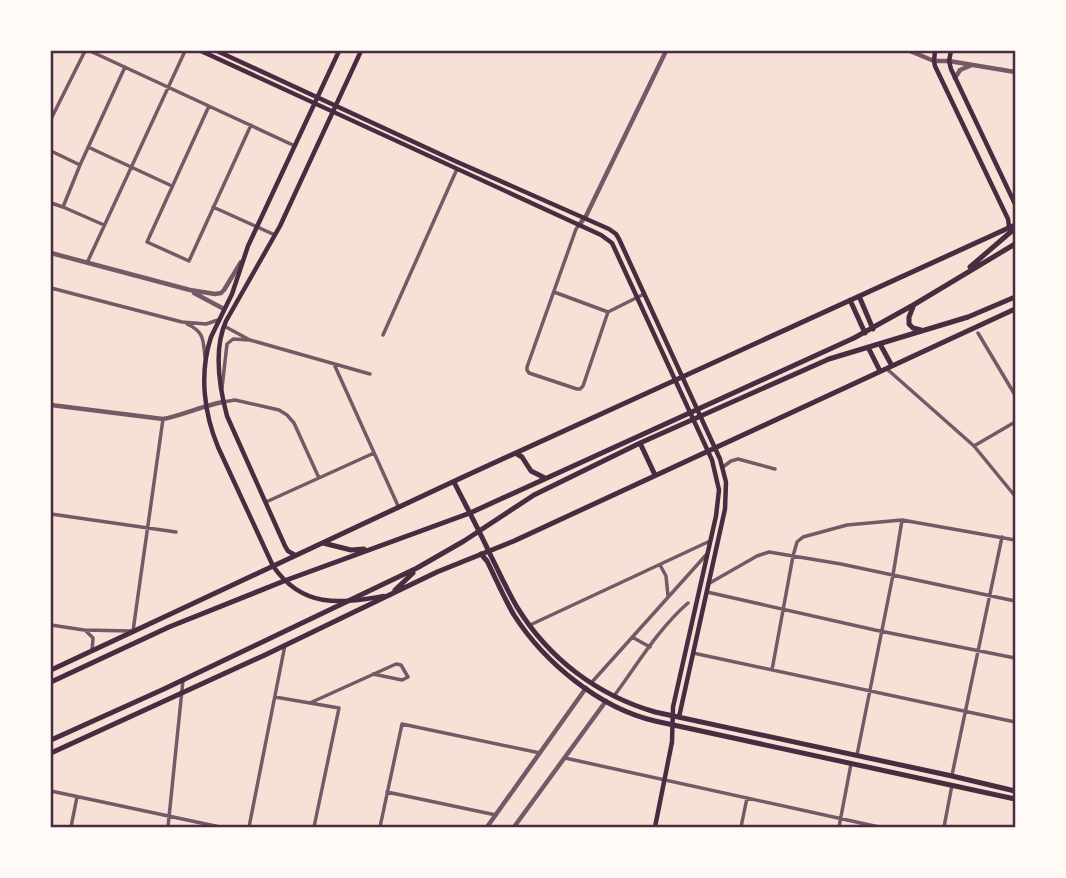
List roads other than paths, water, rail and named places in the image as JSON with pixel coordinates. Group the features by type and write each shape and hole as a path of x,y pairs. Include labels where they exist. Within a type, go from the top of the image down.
{"main road":[{"path":"201,51 606,237 612,243 715,466 719,489 676,717"},
{"path":"217,51 616,234 623,245 723,467 726,482 726,500 693,653 673,725 655,827"},
{"path":"337,51 242,261 232,294 208,344 205,405 218,447 274,566 284,581 297,591 327,601 390,595 417,568"},
{"path":"296,556 285,546 236,439 223,399 218,356 220,338 223,326 275,236 361,51"},
{"path":"935,51 934,61 1013,227"},
{"path":"951,51 949,61 956,81 1014,201 1001,203"},
{"path":"947,89 956,81"},
{"path":"961,275 1013,227"},
{"path":"51,670 682,377 1013,227"},
{"path":"51,682 137,640 284,581 470,513 865,333 1015,244"},
{"path":"859,296 873,328"},
{"path":"51,740 417,568 534,495 640,443 818,364 968,317 1015,297"},
{"path":"850,300 865,333"},
{"path":"915,304 909,324 916,330 928,330"},
{"path":"51,753 437,572 489,551 1015,309"},
{"path":"880,344 886,369"},
{"path":"868,347 886,369"},
{"path":"640,443 655,475"},
{"path":"515,454 521,456 531,471 545,478"},
{"path":"454,482 510,594 530,625 553,653 606,701 643,718 1015,799"},
{"path":"323,543 351,550 371,549"},
{"path":"481,554 528,635 545,655 588,686 649,710 676,717 1015,791"},
{"path":"702,579 708,584"},
{"path":"232,586 239,599"},
{"path":"313,618 327,625"},
{"path":"115,724 119,710"}],"street":[{"path":"51,119 85,51"},
{"path":"90,51 295,146"},
{"path":"87,263 185,51"},
{"path":"644,294 608,312 580,389 527,370 576,229 584,219 666,51"},
{"path":"910,51 934,61 1015,72"},
{"path":"956,81 960,70 973,65"},
{"path":"63,207 125,67"},
{"path":"209,106 147,242 189,261 251,125"},
{"path":"88,148 172,186"},
{"path":"51,151 80,165"},
{"path":"383,335 457,169"},
{"path":"51,203 104,225"},
{"path":"213,207 275,236"},
{"path":"51,253 190,290 215,294 226,288 242,261"},
{"path":"51,288 182,322 206,324 218,320"},
{"path":"190,290 224,309"},
{"path":"554,292 608,312"},
{"path":"182,322 200,332 206,362"},
{"path":"223,326 250,340 370,374"},
{"path":"978,333 1015,395"},
{"path":"223,399 227,344 233,339 250,340"},
{"path":"334,364 399,508"},
{"path":"886,369 974,446 1015,496"},
{"path":"51,405 163,419 223,399 279,410 295,423 319,478"},
{"path":"137,640 133,631 163,419"},
{"path":"974,446 1015,422"},
{"path":"266,502 374,453"},
{"path":"723,467 738,459 775,469"},
{"path":"51,514 176,532"},
{"path":"856,755 894,575 902,520"},
{"path":"772,670 793,556 797,542 803,537 847,525 902,520 1015,540"},
{"path":"951,776 1002,537"},
{"path":"530,625 710,541"},
{"path":"708,584 769,552 1015,601"},
{"path":"487,827 588,686 708,554"},
{"path":"660,565 666,576 668,596"},
{"path":"688,574 702,579"},
{"path":"707,592 1015,658"},
{"path":"614,696 677,612 688,603"},
{"path":"51,625 84,630 133,631"},
{"path":"84,630 93,638 92,651"},
{"path":"632,637 650,647"},
{"path":"249,827 285,645"},
{"path":"693,653 1015,722"},
{"path":"311,703 373,674 399,664 408,677 402,680 373,674"},
{"path":"168,827 183,680"},
{"path":"275,697 339,708 314,827"},
{"path":"514,827 606,701"},
{"path":"380,827 402,724 540,752"},
{"path":"565,758 879,827"},
{"path":"839,827 852,764"},
{"path":"944,827 952,785"},
{"path":"51,791 220,827"},
{"path":"387,792 496,815"},
{"path":"71,827 77,797"},
{"path":"741,827 747,798"}]}
